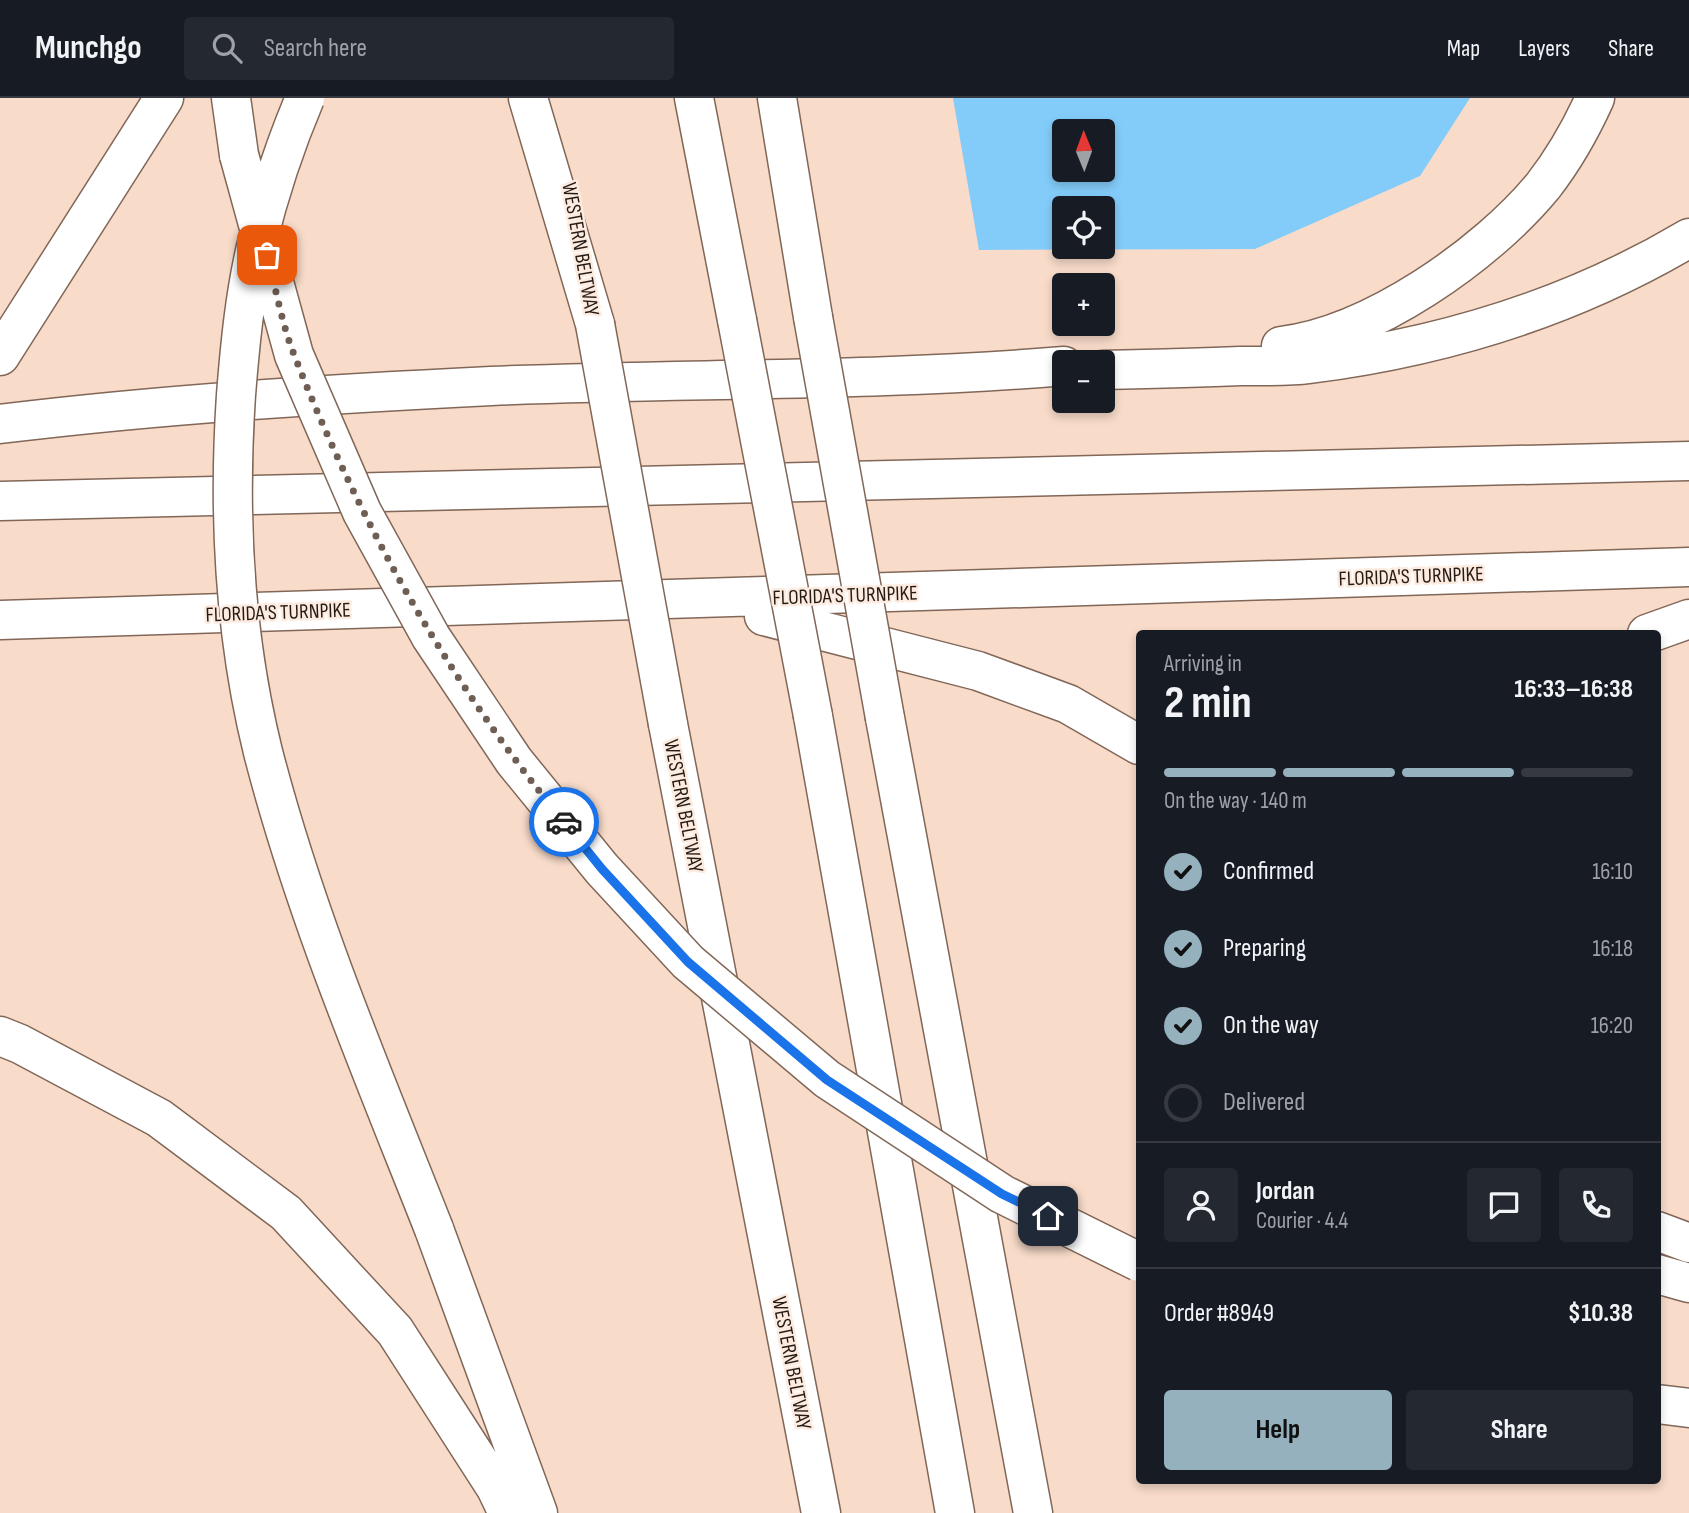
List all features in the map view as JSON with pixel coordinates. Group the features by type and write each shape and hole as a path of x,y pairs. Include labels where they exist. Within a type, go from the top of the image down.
{"highway":[{"path":"0,356 164,98"},
{"path":"230,98 239,155 294,355 362,512 431,637 514,761 602,869 688,962 827,1080 1002,1194 1136,1261"},
{"path":"304,98 286,143 256,245 239,350 233,450 233,547 243,646 263,751 293,857 538,1513"},
{"path":"528,98 595,324"},
{"name":"WESTERN BELTWAY","path":"554,98 668,724 821,1513"},
{"path":"694,98 813,716 955,1513"},
{"path":"715,98 737,320"},
{"path":"776,98 885,718 1033,1513"},
{"path":"1115,362 1286,346 1337,332 1382,312 1434,281 1496,234 1543,185 1580,130 1595,98"},
{"path":"1115,370 1307,364 1412,347 1498,324 1553,304 1613,278 1689,238"},
{"path":"0,424 241,402 491,386 1052,370"},
{"path":"0,501 1689,461"},
{"name":"FLORIDA'S TURNPIKE","path":"0,620 1689,567"},
{"path":"701,600 978,671 1068,704 1136,743"},
{"path":"1658,630 1689,619"},
{"path":"0,1036 159,1118 286,1213 395,1331 496,1488 508,1513"},
{"path":"1661,1232 1689,1243"},
{"path":"1661,1275 1689,1283"},
{"path":"1661,1404 1689,1408"}],"water":[{"path":"953,98 1470,98 1420,176 1255,249 1115,250 1115,196 1052,196 1052,250 979,250"}],"way so far":[{"path":"267,255 294,355 362,512 431,637 514,761 564,822"}],"route":[{"path":"564,822 602,869 688,962 827,1080 1002,1194 1048,1216"}]}
